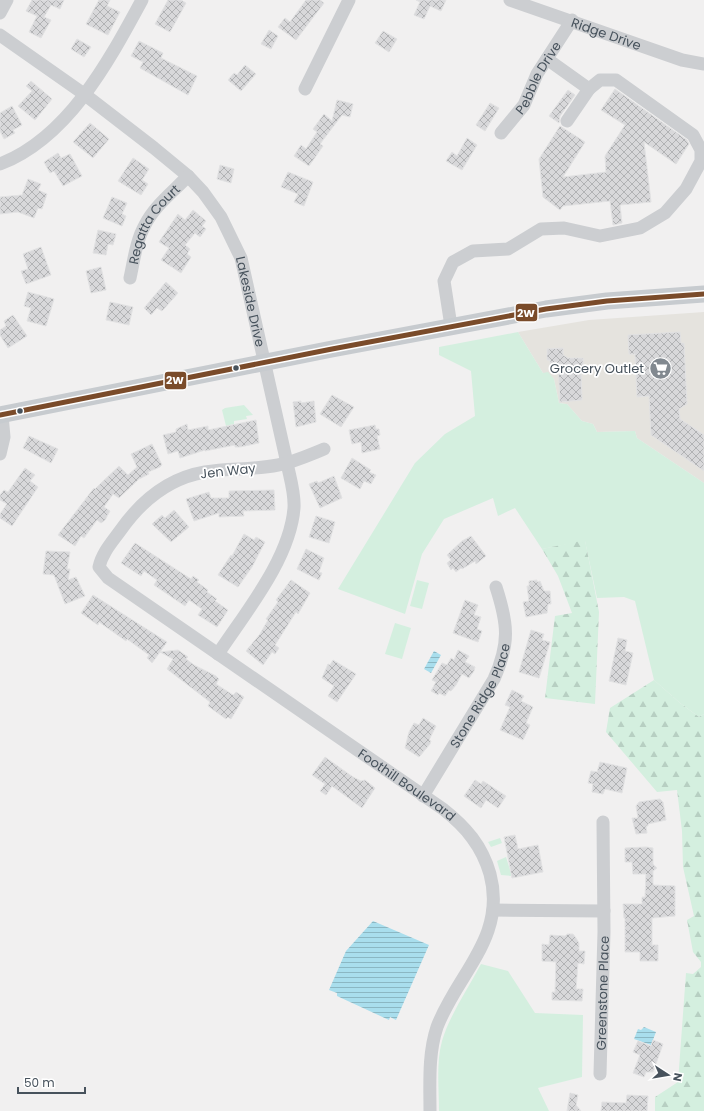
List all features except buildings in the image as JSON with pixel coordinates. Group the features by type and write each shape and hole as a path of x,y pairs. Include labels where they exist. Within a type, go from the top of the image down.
{"main road":[{"path":"1,415 451,326 592,303 704,294"}],"street":[{"path":"0,13 7,0"},
{"path":"0,164 40,142 51,133 84,94 116,49 142,0"},
{"path":"305,89 349,0"},
{"name":"Ridge Drive","path":"510,0 572,20 682,60 704,64"},
{"name":"Pebble Drive","path":"501,133 524,105 537,74 572,20"},
{"name":"Lakeside Drive","path":"0,35 84,94 136,133 188,176 203,192 221,217 241,258 287,463 294,496 294,507 292,520 284,547 275,566 218,654"},
{"path":"547,59 589,89"},
{"path":"451,326 444,281 453,262 473,251 508,249 541,229 564,228 600,236 640,228 665,213 686,189 701,161 701,150 693,135 616,80 600,80 589,89 566,121"},
{"name":"Regatta Court","path":"130,278 139,238 145,224 152,213 188,176"},
{"path":"0,454 4,437 1,415"},
{"name":"Jen Way","path":"99,567 102,556 138,508 151,496 173,483 206,471 245,470 287,463 324,449"},
{"name":"Foothill Boulevard","path":"99,567 108,578 459,822 477,843 484,856 491,878 494,910 492,923 484,942 437,1028 431,1053 430,1111"},
{"name":"Stone Ridge Place","path":"423,796 490,685 502,658 506,642 506,625 496,587"},
{"name":"Greenstone Place","path":"600,1074 604,911 603,822"},
{"path":"494,910 604,911"}],"shaded area":[{"path":"704,312 704,483 637,438 635,431 597,432 593,424 582,421 567,404 559,403 554,379 543,373 518,332 589,320"}],"green space":[{"path":"518,332 543,373 548,372 554,379 559,403 567,404 582,421 593,424 597,432 635,431 637,438 704,483 704,714 699,717 680,703 654,680 635,601 624,597 597,598 585,541 542,549 515,508 498,516 493,498 444,519 422,554 405,614 338,589 415,463 445,434 475,416 471,371 439,355 439,347"},
{"path":"244,405 253,415 246,416 247,419 234,421 234,424 226,426 222,410 225,408"},
{"path":"585,540 599,612 595,704 545,698 555,616 572,613 558,576 542,549"},
{"path":"417,580 429,583 422,609 410,606"},
{"path":"395,623 411,628 402,659 385,654"},
{"path":"654,680 680,703 699,717 704,714 704,1111 655,1111 655,1097 678,1082 686,973 693,974 701,967 701,962 693,952 687,920 694,916 683,867 682,831 677,790 657,792 606,732 610,708"},
{"path":"500,838 502,843 491,847 488,842"},
{"path":"506,857 512,876 501,875 497,861"},
{"path":"481,964 508,971 535,1013 583,1015 582,1077 538,1088 549,1111 439,1111 438,1067 442,1041 454,1011"}],"water":[{"path":"434,651 441,655 431,673 424,669"},
{"path":"373,921 429,945 396,1020 390,1017 389,1020 337,996 337,993 329,990 346,951"},
{"path":"644,1027 656,1032 651,1045 634,1039 638,1029 641,1030"}],"transit line":[{"name":"2W","path":"0,415 332,349 546,309 607,301 704,294"}],"place":[{"name":"Grocery Outlet","path":"660,368"}]}
